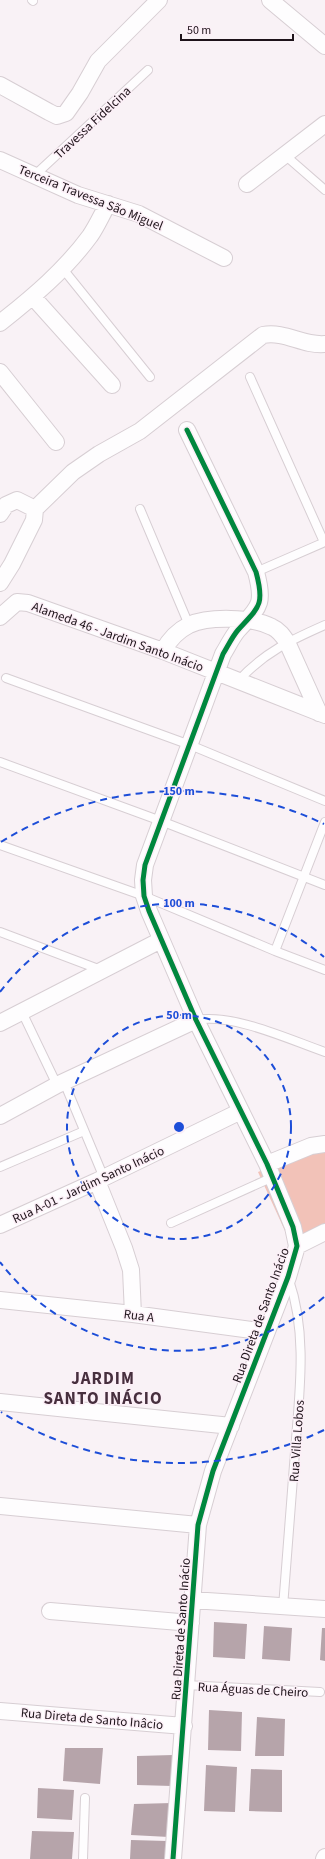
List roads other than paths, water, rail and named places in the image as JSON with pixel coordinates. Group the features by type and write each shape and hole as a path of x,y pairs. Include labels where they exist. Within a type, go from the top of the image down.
{"street":[{"name":"Travessa Fidelcina","path":"0,85 53,114 62,115 69,109 80,93 98,61 159,0"},
{"path":"270,0 325,46"},
{"path":"247,184 286,156 325,124"},
{"name":"Terceira Travessa São Miguel","path":"0,160 78,194 138,214 224,258"},
{"path":"0,323 33,297 63,269 91,234 108,204"},
{"path":"33,297 112,385"},
{"path":"0,583 12,564 34,520 35,509 68,476 80,467 140,430 263,335 275,333 314,345 325,344"},
{"path":"0,372 56,442"},
{"name":"Rua Direta de Santo Inácio","path":"173,1859 198,1525 211,1477 288,1277 297,1246 293,1227 270,1171 196,1020 161,940 144,896 145,865 160,821 217,672 230,641 257,610 260,599 260,587 256,572 187,430"},
{"path":"0,514 6,505 16,500 35,509"},
{"name":"Alameda 46 - Jardim Santo Inácio","path":"0,617 10,606 17,602 22,602 163,651 217,672"},
{"path":"163,651 170,639 188,626 203,621 249,620 272,627 280,632 287,642 323,713"},
{"path":"217,672 323,713"},
{"path":"8,1017 104,971 161,940"},
{"path":"0,1116 60,1084 196,1020"},
{"name":"Rua A-01 - Jardim Santo Inácio","path":"0,1225 101,1180 241,1111"},
{"path":"270,1171 311,1146 325,1144"},
{"path":"101,1180 131,1270 133,1314"},
{"path":"297,1246 325,1232"},
{"name":"Rua A","path":"6,1300 133,1314 266,1332"},
{"path":"0,1402 231,1426"},
{"path":"0,1506 198,1525"},
{"path":"192,1600 325,1609"},
{"path":"50,1611 191,1623"},
{"name":"Rua Direta de Santo Inâcio","path":"0,1710 184,1726"}],"lane":[{"name":"Travessa Fidelcina","path":"35,175 148,70"},
{"path":"286,156 325,190"},
{"path":"63,269 150,377"},
{"path":"250,377 325,542 256,572"},
{"path":"140,509 188,626"},
{"path":"239,680 251,667 271,651 325,625"},
{"path":"6,678 190,745 325,801"},
{"path":"0,762 160,821 325,885"},
{"path":"275,951 325,822"},
{"path":"0,845 144,896 275,951 325,970"},
{"path":"0,932 104,971"},
{"path":"8,1017 60,1084 84,1131 101,1180"},
{"path":"196,1020 224,1020 257,1028 325,1052"},
{"path":"0,1167 84,1131"},
{"path":"171,1222 270,1171"},
{"name":"Rua Villa Lobos","path":"283,1607 300,1382 296,1307 288,1277"},
{"name":"Rua Águas de Cheiro","path":"186,1685 320,1692"},
{"path":"83,1859 85,1798"}],"district":[{"name":"JARDIM SANTO INÁCIO","path":"103,1388"}]}
